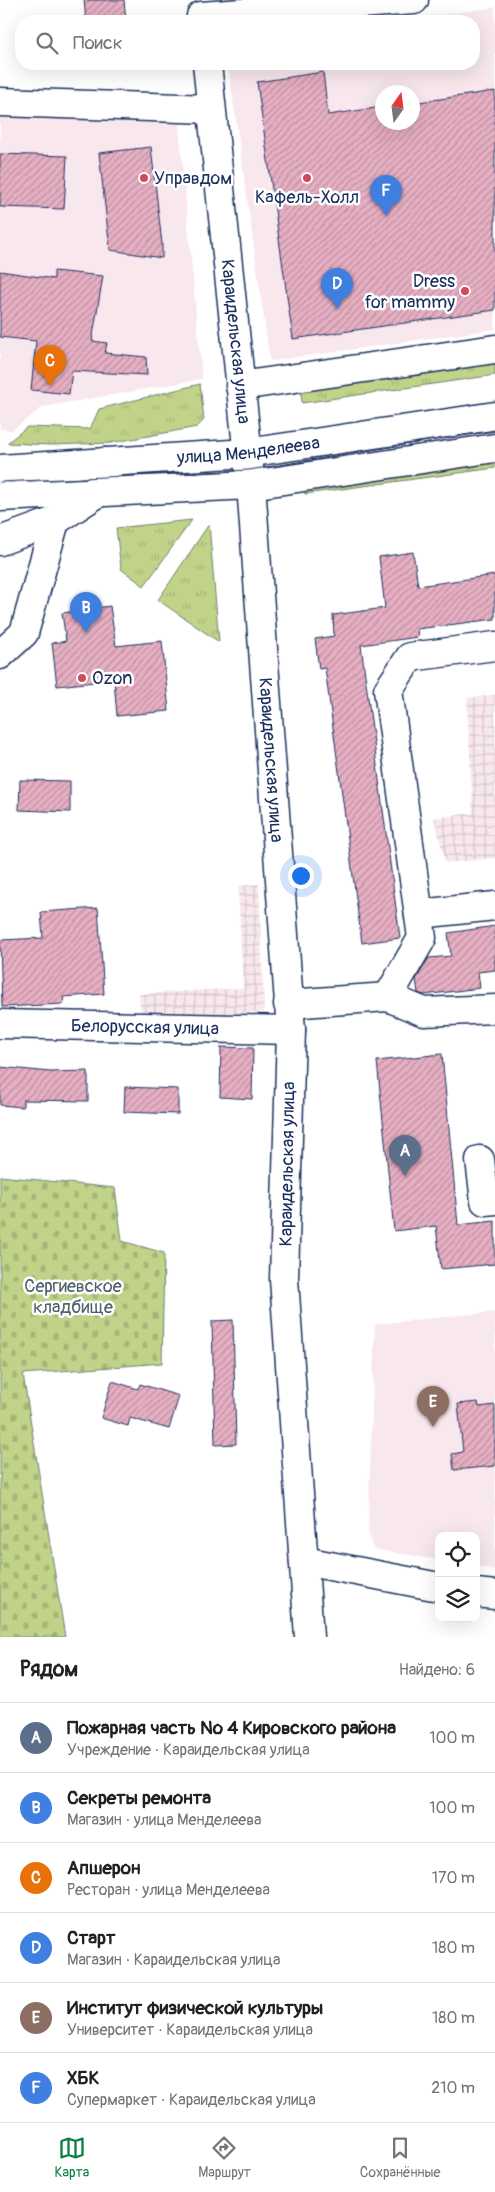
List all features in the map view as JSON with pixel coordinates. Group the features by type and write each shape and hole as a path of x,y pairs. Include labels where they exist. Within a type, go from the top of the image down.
{"street":[{"path":"201,12 414,0"},
{"name":"Караидельская улица","path":"207,70 251,485 289,1017 284,1280 309,1637"},
{"path":"0,102 211,109"},
{"path":"240,386 495,349"},
{"name":"улица Менделеева","path":"0,469 247,453 495,416"},
{"name":"улица Менделеева","path":"0,497 251,485 495,448"},
{"path":"0,541 55,521 101,491 104,462"},
{"path":"0,655 24,633 55,521"},
{"path":"495,646 410,657 388,690 422,938 388,997 424,1012 495,1009"},
{"path":"419,914 495,906"},
{"name":"Белорусская улица","path":"0,1024 289,1017 388,997"},
{"path":"480,1160 485,1201 495,1200"},
{"path":"304,1561 435,1586"},
{"path":"480,1594 495,1596"}],"shaded area":[{"path":"495,7 495,329 270,361 229,70 480,70 480,15 438,15"},
{"path":"0,111 178,115 202,379 43,407 12,430 0,429"},
{"path":"495,695 495,858 446,863 434,818 473,813 467,698"},
{"path":"259,884 264,1012 141,1018 139,994 243,988 238,886"},
{"path":"495,1312 495,1570 480,1567 480,1532 435,1532 435,1559 373,1549 368,1531 375,1324"}],"green space":[{"path":"495,362 495,375 302,403 301,391"},
{"path":"200,384 204,420 197,427 110,443 50,445 7,443 27,427 90,429 99,409"},
{"path":"495,462 495,468 305,494 304,488"},
{"path":"192,520 144,586 121,569 116,528"},
{"path":"209,524 219,642 158,600"},
{"name":"Сергиевское кладбище","path":"0,1176 115,1188 122,1241 164,1253 162,1363 23,1374 65,1637 0,1637"}],"building":[{"path":"84,0 124,0 125,15 85,15"},
{"path":"323,72 328,115 375,108 375,130 420,130 420,102 495,91 495,310 293,339 257,82"},
{"path":"151,147 162,258 110,250 99,153"},
{"path":"0,154 67,156 64,209 0,207"},
{"path":"0,271 54,279 54,271 103,276 92,341 107,343 105,353 146,357 147,375 72,371 69,394 31,390 36,341 0,337"},
{"path":"413,552 418,586 495,575 495,619 417,629 418,637 361,645 400,938 362,943 325,668 319,669 315,639 334,636 333,615 385,608 379,557"},
{"path":"110,606 116,646 162,641 169,711 117,716 114,680 57,686 52,643 66,641 62,613"},
{"path":"20,780 70,781 70,812 19,810"},
{"path":"98,908 104,994 63,997 64,1004 2,1007 0,940 43,938 41,912"},
{"path":"495,926 495,970 478,972 480,988 424,995 418,993 416,979 429,958 451,956 448,933"},
{"path":"221,1047 253,1048 252,1099 220,1097"},
{"path":"442,1054 458,1225 495,1221 495,1264 441,1269 436,1226 394,1231 377,1061"},
{"path":"0,1067 50,1072 88,1071 88,1101 23,1100 23,1107 0,1105"},
{"path":"125,1087 178,1089 178,1114 124,1112"},
{"path":"233,1320 236,1444 215,1445 212,1321"},
{"path":"112,1381 138,1389 140,1384 179,1396 169,1429 130,1418 128,1426 101,1418"},
{"path":"478,1402 479,1407 495,1405 495,1466 454,1470 452,1454 463,1452 458,1404"}],"tram line":[{"path":"0,482 249,470 495,430"}],"place":[{"name":"Управдом","path":"144,178"},
{"name":"Кафель-Холл","path":"307,178"},
{"name":"ХБК","path":"386,216"},
{"name":"Dress for mammy","path":"465,291"},
{"name":"Старт","path":"337,309"},
{"name":"Апшерон","path":"50,386"},
{"name":"Секреты ремонта","path":"86,633"},
{"name":"Ozon","path":"82,678"},
{"name":"Пожарная часть № 4 Кировского района","path":"405,1176"},
{"name":"Институт физической культуры","path":"433,1427"}]}
